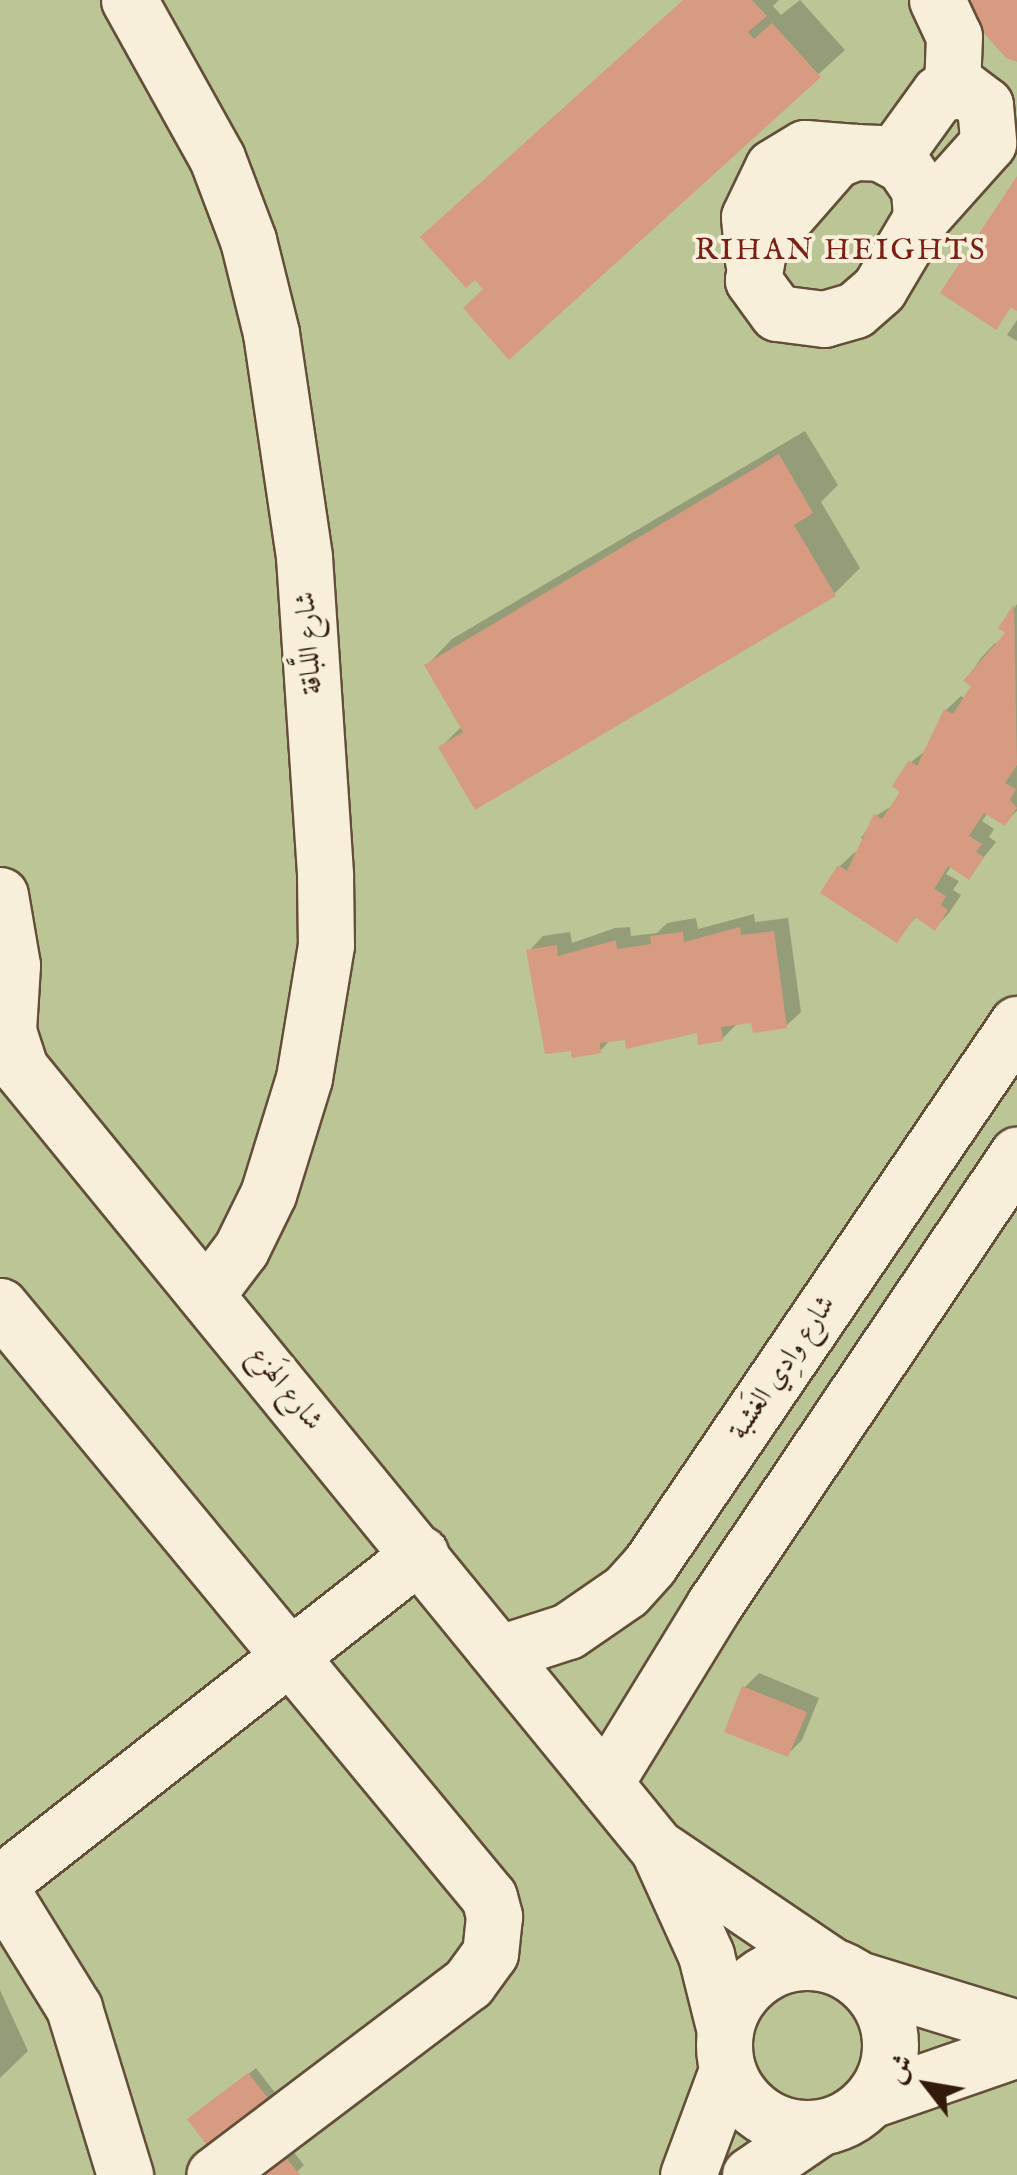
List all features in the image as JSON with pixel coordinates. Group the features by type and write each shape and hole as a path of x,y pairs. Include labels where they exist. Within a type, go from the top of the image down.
{"street":[{"name":"شارع اللَّباقة","path":"129,0 217,158 248,240 271,333 304,557 325,876 326,945 304,1078 268,1194 241,1249 207,1294"},
{"path":"937,0 954,36 952,89"},
{"path":"952,89 977,96 992,130 988,143 921,218 879,290 840,315 808,319 777,313 757,293 753,262 835,160 874,155 928,102 952,89"},
{"path":"874,155 919,189 921,218"},
{"name":"شارع الهَزع","path":"0,895 12,965 6,1055 207,1294 658,1849 706,1955 726,2050"},
{"name":"شارع وادِي الغَشبة","path":"500,1653 568,1632 612,1602 650,1564 1017,1024"},
{"path":"605,1783 714,1605 1017,1156"},
{"path":"0,1306 488,1897 494,1934 490,1953 468,1983 214,2175"},
{"path":"126,2175 74,2008 0,1886 420,1554"},
{"name":"شارع الهَزع","path":"658,1849 844,1972"},
{"path":"688,2175 741,1994 763,1975 791,1964 844,1972 1017,2028"},
{"path":"844,1972 888,2028 887,2066 870,2100"},
{"path":"750,2175 870,2100 1017,2049"},
{"path":"726,2050 763,2116 820,2128"}],"green space":[{"path":"0,0 1017,0 1017,2175 0,2175"}],"building":[{"path":"683,0 752,0 767,16 748,32 754,39 772,23 821,77 509,360 463,308 483,289 475,280 466,288 420,237"},
{"path":"955,0 1017,0 1017,62 1006,58"},
{"path":"1017,176 1017,311 1011,307 996,330 940,293"},
{"path":"779,454 813,513 794,525 836,596 475,810 438,747 463,732 424,665"},
{"path":"1014,604 1017,765 1005,783 1016,789 1010,800 1017,808 1005,826 984,813 969,836 982,844 976,852 984,857 969,880 948,866 934,889 946,896 941,905 948,910 935,931 915,917 897,943 820,893 838,865 847,871 874,814 882,819 900,792 892,786 909,760 917,766 944,709 953,714 971,686 963,681 1005,633 998,628"},
{"path":"740,927 741,935 774,931 787,1028 753,1033 751,1023 721,1027 723,1041 698,1045 697,1033 626,1049 625,1040 600,1043 601,1053 572,1058 571,1051 545,1054 526,950 557,945 558,956 616,940 617,949 651,944 650,936 683,932 684,942"},
{"path":"742,1686 807,1712 788,1757 724,1732"},
{"path":"248,2073 271,2102 209,2148 187,2119"},
{"path":"276,2145 300,2175 239,2175"}],"district":[{"name":"RIHAN HEIGHTS","path":"841,251"}]}
